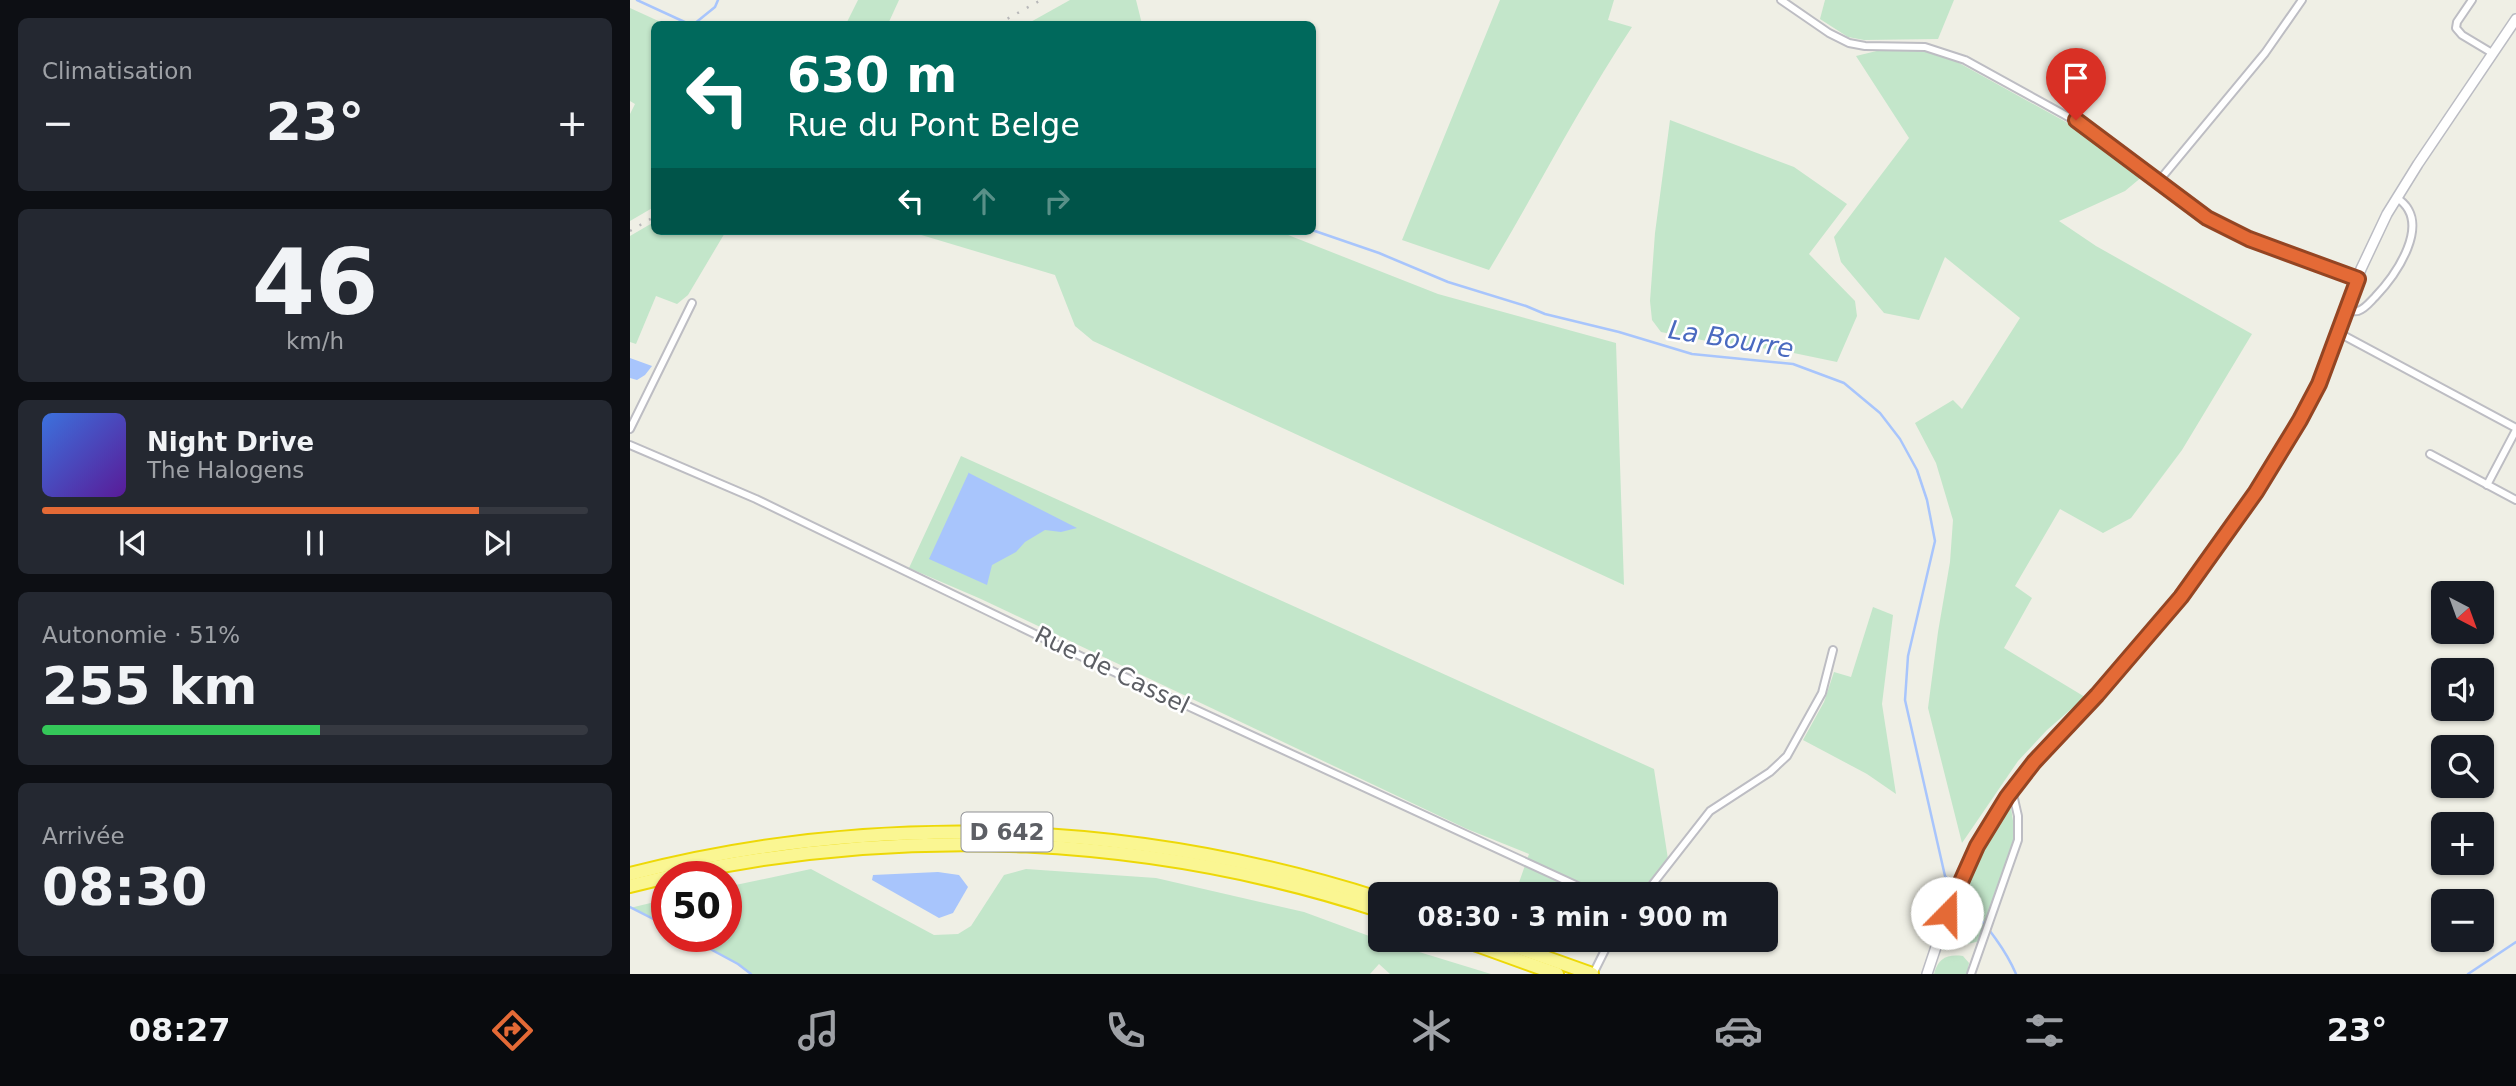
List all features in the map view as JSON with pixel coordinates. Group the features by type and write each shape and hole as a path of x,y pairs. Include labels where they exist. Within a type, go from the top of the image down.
{"highway":[{"name":"D 642","path":"630,873 730,852 824,839 918,832 998,832 1093,838 1203,853 1310,878 1368,895"},
{"name":"D 642","path":"742,862 842,849 937,844 1016,844 1087,849 1188,863 1282,882 1368,907"},
{"name":"D 642","path":"630,886 651,881"},
{"path":"1496,952 1557,974"},
{"path":"1531,952 1590,973"}],"main road":[{"path":"1928,972 1959,882 1987,828 2012,790 2148,637 2226,537 2305,411 2323,376 2379,230 2397,198 2516,19"}],"street":[{"path":"1781,0 1834,36 1849,43 1865,46 1925,47 1965,60 2076,120 2207,218 2231,231 2358,279"},
{"path":"2158,182 2256,64 2302,0"},
{"path":"2472,0 2457,22 2457,30 2492,53"},
{"path":"2347,310 2356,311 2365,307 2401,263 2412,223 2407,206 2397,198"},
{"path":"630,429 692,303"},
{"path":"2339,333 2516,429 2487,485"},
{"name":"Rue de Cassel","path":"630,445 744,494 1424,817 1572,882"},
{"path":"2430,454 2516,500"},
{"path":"1654,882 1710,811 1770,772 1787,756 1822,693 1833,650"},
{"path":"1971,974 2018,840 2019,821 2012,790"},
{"path":"1590,973 1603,952"}],"green space":[{"path":"858,0 899,0 889,21 848,21"},
{"path":"1070,0 1136,0 1141,21 1032,21"},
{"path":"1500,0 1614,0 1608,20 1632,27 1594,87 1489,270 1402,240"},
{"path":"1825,0 1954,0 1938,39 1864,40 1848,37 1820,19"},
{"path":"630,8 658,21 651,21 651,209 630,221 630,114 635,104 630,101"},
{"path":"1889,48 1927,52 1950,58 2084,132 2143,176 2125,191 2059,221 2096,246 2252,334 2182,450 2131,518 2103,533 2060,509 2015,586 2032,598 2004,648 2085,697 2047,730 2018,761 1962,843 1928,708 1950,562 1953,520 1936,463 1915,423 1953,400 1962,409 2020,318 1945,257 1919,320 1884,313 1841,262 1834,237 1909,138 1856,56"},
{"path":"1670,120 1794,167 1847,204 1809,254 1855,301 1857,316 1837,362 1661,332 1652,320 1650,301 1655,233"},
{"path":"651,224 651,235 724,235 688,295 677,304 656,296 636,344 630,342 630,236"},
{"path":"921,235 1288,235 1438,294 1616,343 1624,585 1093,341 1075,326 1055,275"},
{"path":"961,456 1654,769 1668,859 1648,882 1519,882 1529,854 1467,829 981,599 909,568"},
{"path":"1873,607 1893,615 1882,704 1896,794 1867,774 1803,740 1824,702 1834,672 1851,677"},
{"path":"2011,808 2015,834 2013,844 1980,941 1943,950 1941,945 1964,878 2003,816"},
{"path":"811,869 934,935 958,934 971,926 1004,875 1026,869 1156,878 1304,912 1368,936 1368,952 1419,952 1491,974 1390,974 1379,964 1370,974 750,974 717,952 742,952 742,884"},
{"path":"651,903 651,918 630,908"},
{"path":"1963,956 1969,963 1967,974 1934,974 1944,958"}],"water":[{"path":"630,358 652,366 637,380 630,378"},
{"path":"969,472 1077,528 1061,532 1045,530 1025,542 1016,552 992,565 987,585 929,559"},
{"path":"938,872 959,875 968,887 953,913 939,918 872,880 873,875"}],"waterway":[{"name":"La Bourre","path":"637,0 682,21"},
{"path":"698,21 715,7 718,0"},
{"name":"La Bourre","path":"1316,231 1379,253 1448,282 1545,314 1692,354 1793,364 1844,383 1880,413 1900,439 1917,470 1927,500 1935,541 1908,656 1905,700 1945,876 1954,886"},
{"name":"La Bourre","path":"1958,892 1997,941 2016,974"},
{"path":"630,907 651,918"},
{"path":"2468,974 2516,942"},
{"path":"716,952 751,974"}],"railway":[{"path":"1003,21 1041,0"},
{"path":"630,231 651,219"}],"route":[{"path":"1947,913 1977,846 2007,797 2034,762 2097,695 2181,597 2256,492 2319,384 2358,279 2249,239 2207,218 2076,120"}]}
